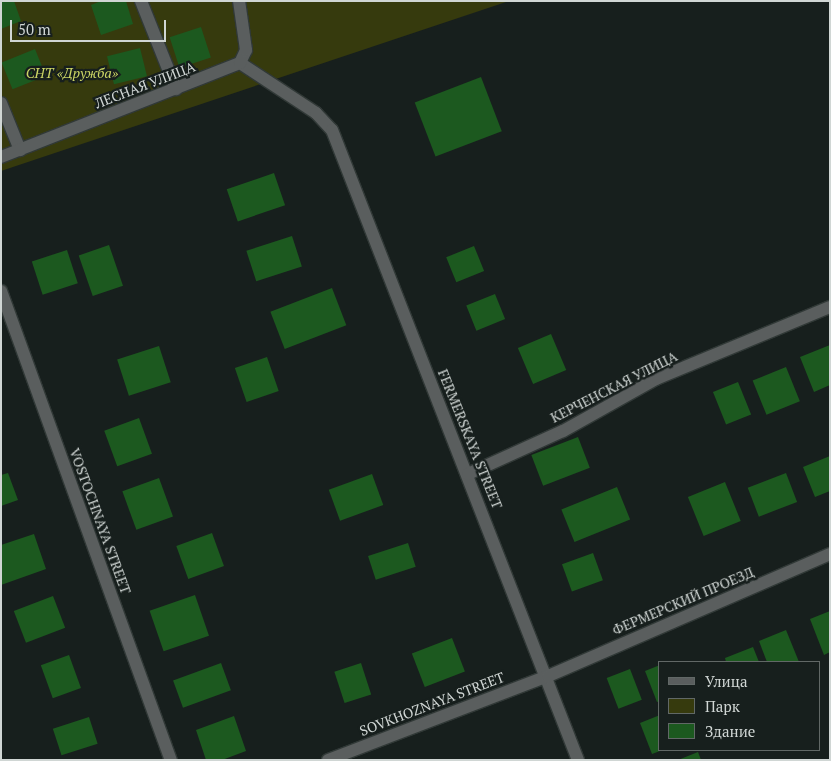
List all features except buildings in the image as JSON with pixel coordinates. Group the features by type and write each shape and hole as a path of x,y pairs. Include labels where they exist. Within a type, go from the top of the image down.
{"street":[{"path":"141,1 176,88"},
{"path":"239,1 246,50 240,63"},
{"name":"ЛЕСНАЯ УЛИЦА","path":"1,157 240,63"},
{"name":"FERMERSKAYA STREET","path":"240,63 316,113 332,130 548,676 578,760"},
{"path":"1,103 20,150"},
{"name":"VOSTOCHNAYA STREET","path":"1,292 171,760"},
{"name":"КЕРЧЕНСКАЯ УЛИЦА","path":"468,474 563,431 656,379 830,307"},
{"name":"ФЕРМЕРСКИЙ ПРОЕЗД","path":"548,676 830,554"},
{"name":"SOVKHOZNAYA STREET","path":"328,760 548,676"}],"green space":[{"name":"СНТ «Дружба»","path":"1,1 509,1 1,171"}]}
